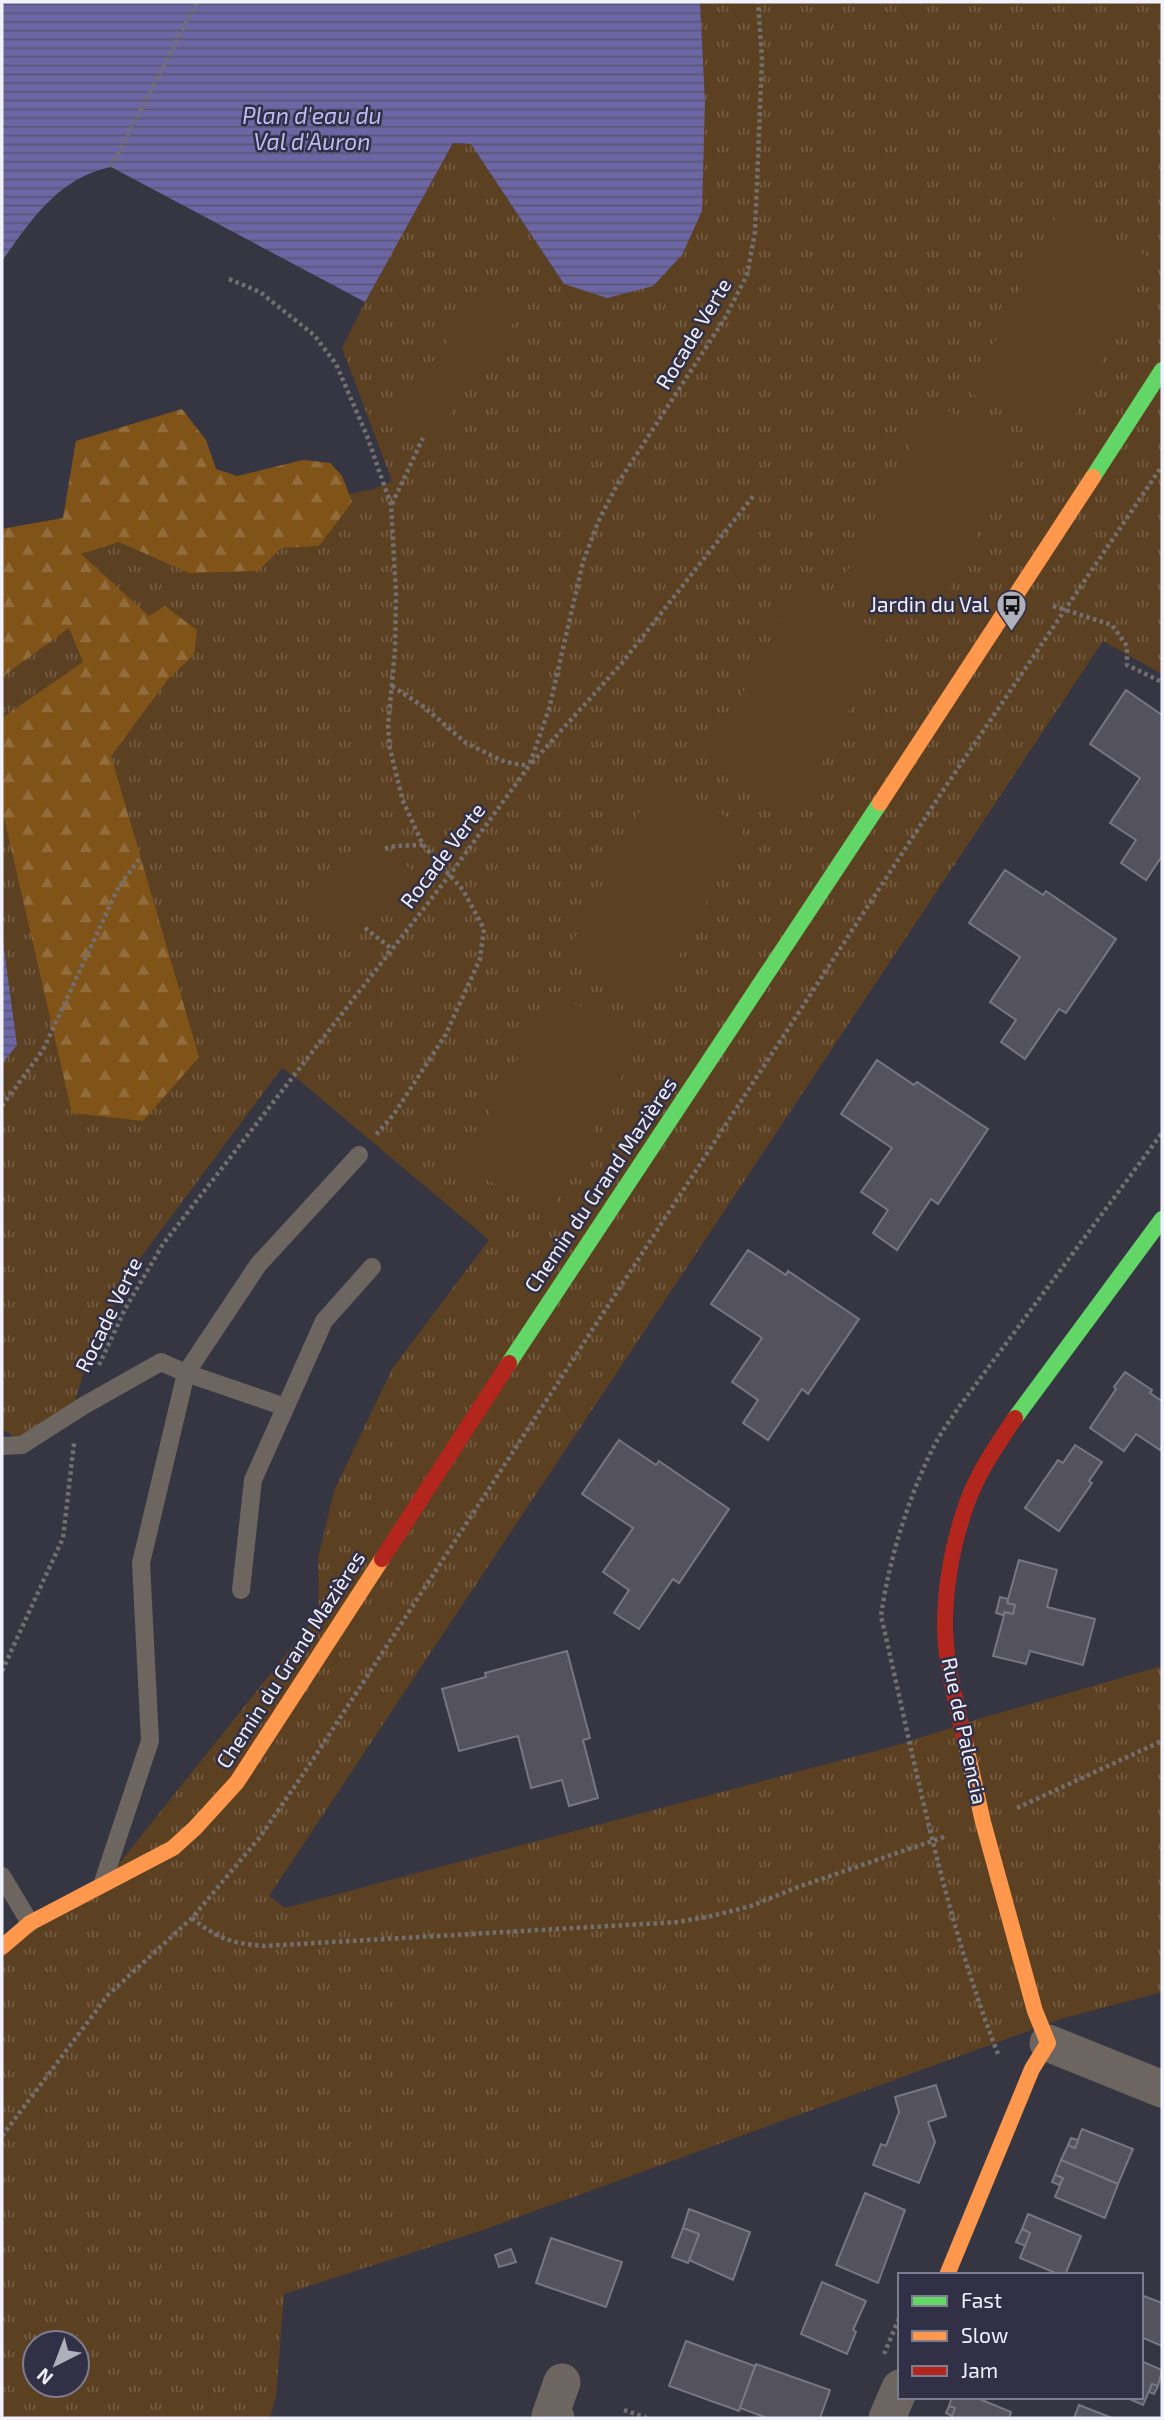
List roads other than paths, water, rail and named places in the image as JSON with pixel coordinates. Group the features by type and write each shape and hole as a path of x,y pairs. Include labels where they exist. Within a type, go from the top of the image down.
{"street":[{"name":"Chemin du Grand Mazières","path":"2,1947 30,1923 173,1848 237,1782 496,1382 1017,595 1162,370"},
{"name":"Rue de Palencia","path":"1048,2043 1035,2011 983,1822 946,1647 946,1607 951,1564 967,1502 992,1452 1162,1219"},
{"path":"948,2273 1032,2069 1048,2043 1162,2089"},
{"path":"556,2418 550,2416 562,2382"},
{"path":"887,2418 898,2393"}],"lane":[{"path":"102,1885 150,1741 141,1563 186,1373 258,1265 359,1155"},
{"path":"241,1590 253,1480 324,1321 372,1267"},
{"path":"2,1446 22,1445 160,1362 285,1407"},
{"path":"2,1876 30,1923"}],"water":[{"name":"Plan d'eau du Val d'Auron","path":"2,2 700,2 705,101 702,211 682,255 653,286 607,298 564,284 471,144 453,143 365,302 111,167 92,173 61,191 35,216 2,261"},
{"path":"2,934 17,1045 2,1064"}],"place":[{"name":"Jardin du Val","path":"1012,632"}]}
